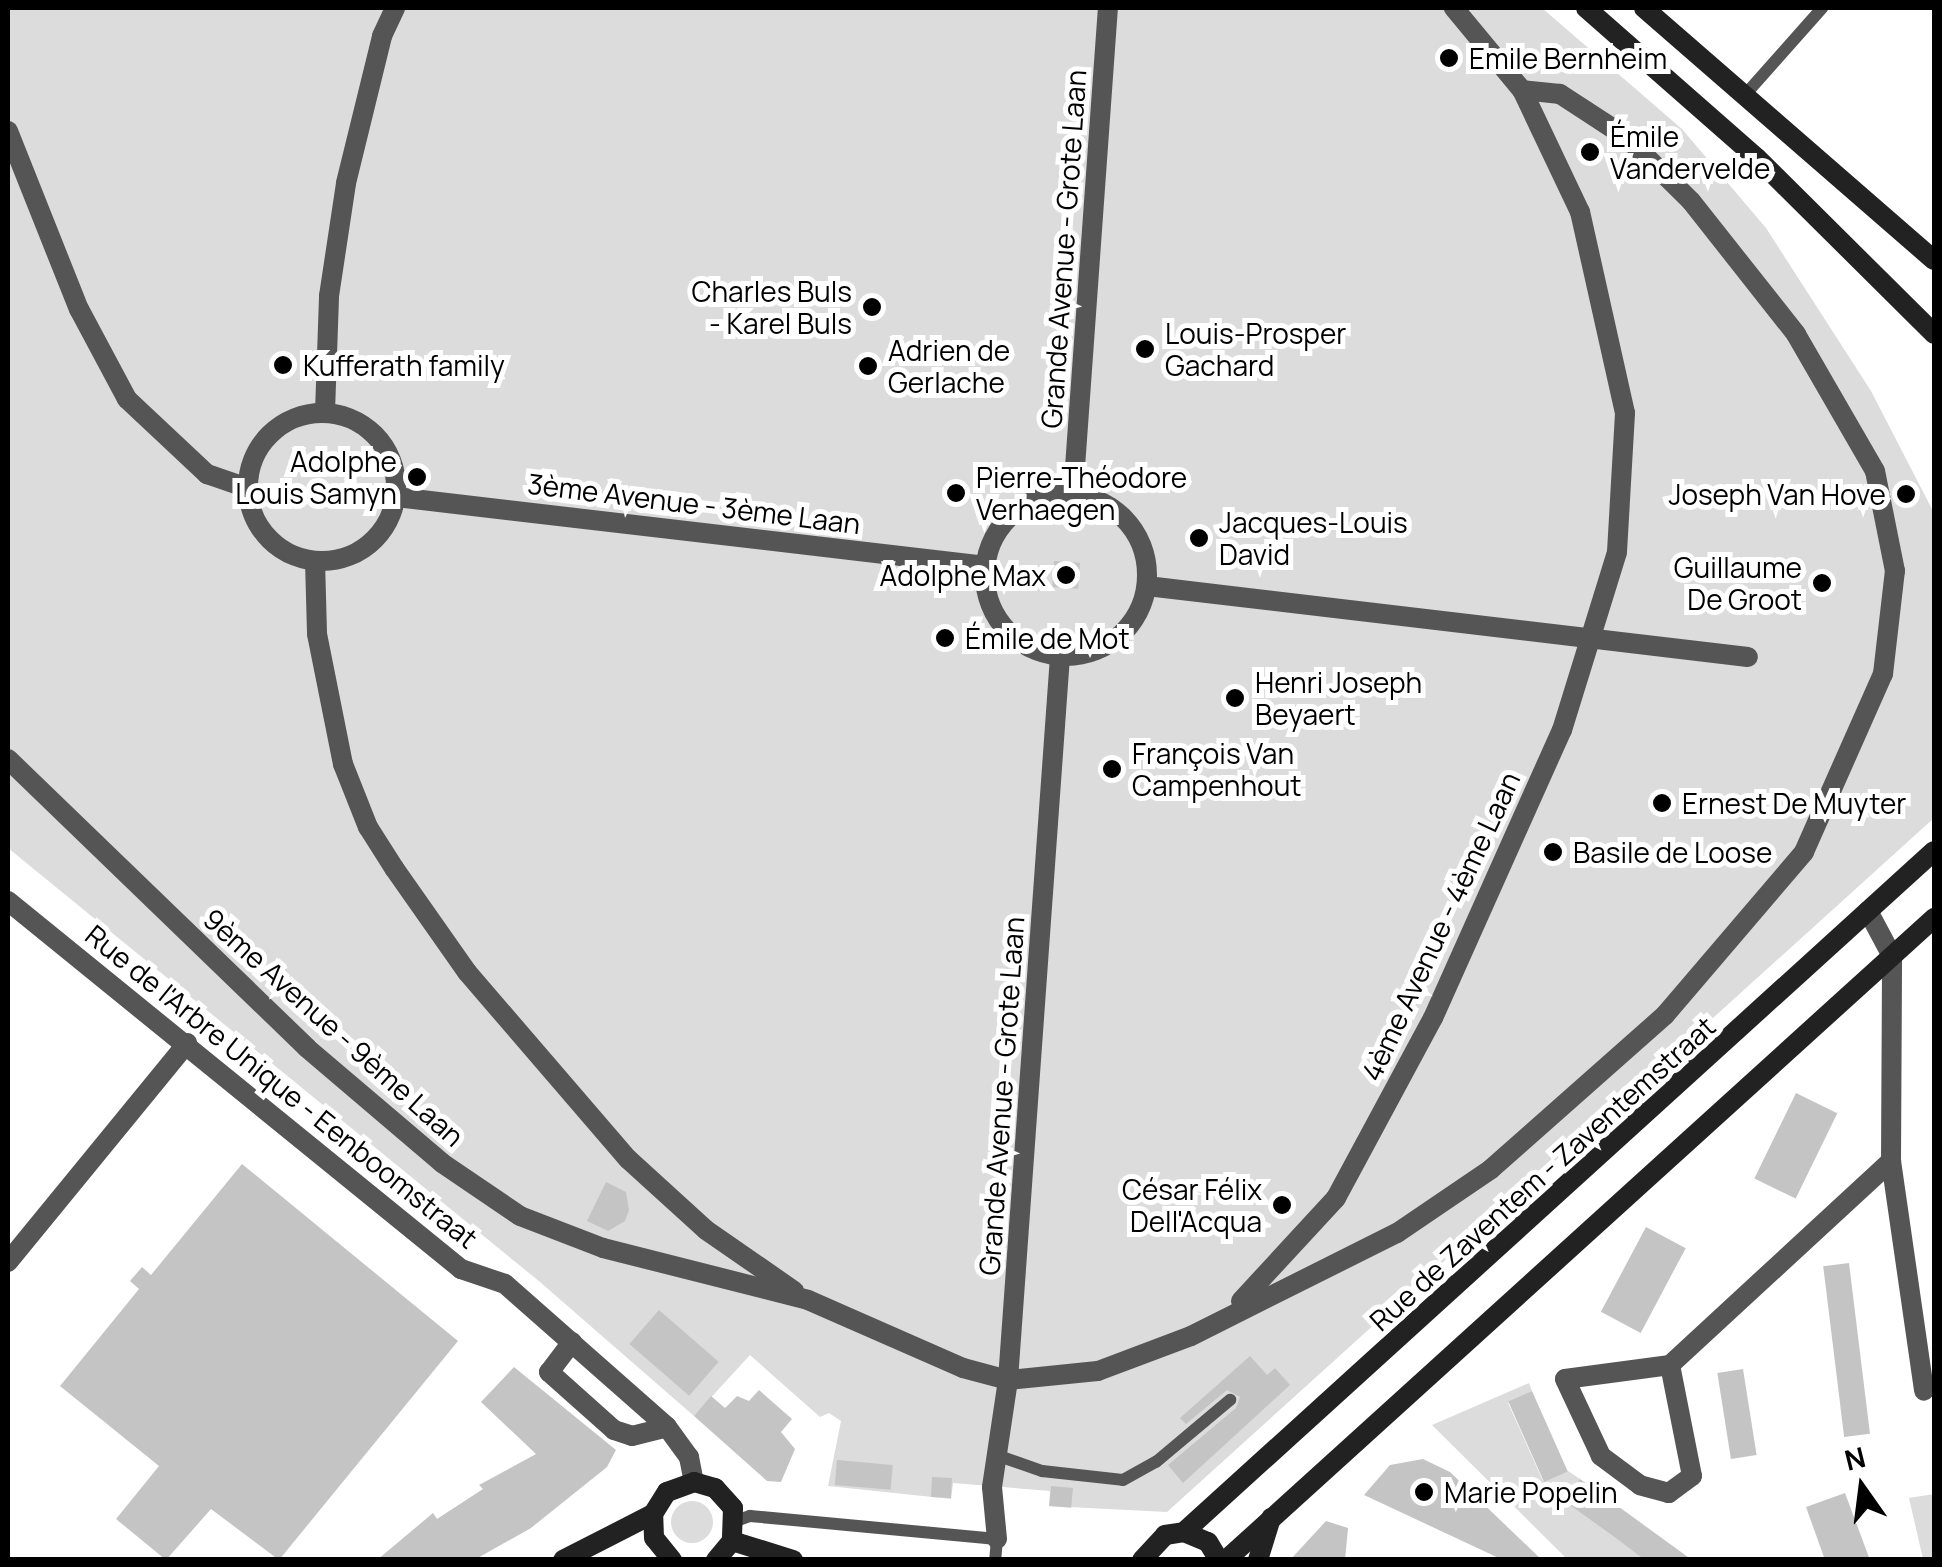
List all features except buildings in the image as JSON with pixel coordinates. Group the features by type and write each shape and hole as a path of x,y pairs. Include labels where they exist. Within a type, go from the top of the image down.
{"main road":[{"path":"1586,8 1757,158 1934,334"},
{"path":"1644,8 1934,260"},
{"name":"Rue de Zaventem - Zaventemstraat","path":"1142,1560 1165,1535 1184,1532 1934,851"},
{"path":"1184,1532 1208,1542 1223,1560 1934,918"},
{"path":"668,1559 654,1538 654,1514 666,1492 694,1482 726,1497 734,1531 716,1560"},
{"path":"563,1560 654,1514"},
{"path":"1258,1560 1272,1516"},
{"path":"734,1531 793,1560"}],"street":[{"path":"325,412 330,296 346,184 382,36 396,8"},
{"name":"Grande Avenue - Grote Laan","path":"1072,494 1108,8"},
{"name":"4ème Avenue - 4ème Laan","path":"1228,1312 1274,1272 1336,1198 1433,1018 1562,730 1595,637 1617,552 1625,413 1580,212 1522,90 1454,8"},
{"path":"1008,1380 1098,1371 1191,1336 1228,1312 1397,1233 1491,1169 1665,1015 1804,852 1883,674 1895,571 1875,470 1796,334 1691,201 1626,137 1560,94 1522,90"},
{"path":"8,131 79,309 128,399 151,428 207,474 248,488"},
{"path":"325,412 371,430 391,460 396,496 390,518 368,544 338,560 315,561 273,544 258,526 248,488 252,459 264,439 302,414 325,412"},
{"path":"1072,494 1112,508 1128,522 1145,556 1147,586 1138,614 1120,636 1092,651 1060,656 1020,642 1004,628 992,609 986,566 998,530 1013,515 1039,499 1072,494"},
{"name":"3ème Avenue - 3ème Laan","path":"396,496 986,566"},
{"path":"315,561 317,634 342,764 368,827 394,868 467,972 628,1159 706,1230 808,1300"},
{"path":"1147,586 1748,657"},
{"name":"Grande Avenue - Grote Laan","path":"996,1549 996,1455 1008,1380 1060,656"},
{"name":"9ème Avenue - 9ème Laan","path":"8,759 307,1048 442,1163 520,1216 603,1248 808,1300 963,1368 1008,1380"},
{"name":"Rue de l'Arbre Unique - Eenboomstraat","path":"8,901 461,1269 506,1284 667,1426 689,1457 694,1482"},
{"path":"1868,912 1892,956 1891,1160 1924,1391"},
{"path":"8,1262 187,1043"},
{"path":"1670,1365 1692,1476 1670,1493 1640,1485 1600,1456 1565,1379 1670,1365 1891,1160"},
{"path":"572,1342 550,1372 614,1430 632,1436 667,1426"}],"lane":[{"path":"1744,96 1822,8"},
{"path":"996,1455 1042,1472 1122,1480 1156,1462 1230,1400"},
{"path":"734,1531 750,1516 996,1549"}],"shaded area":[{"path":"8,8 1542,8 1682,129 1766,228 1871,391 1934,513 1934,818 1167,1512 1049,1506 1050,1491 953,1483 951,1499 828,1486 841,1421 829,1413 820,1417 750,1355 694,1416 540,1282 8,848"},
{"path":"1529,1383 1532,1391 1508,1403 1543,1481 1568,1471 1580,1479 1564,1501 1645,1559 1567,1559 1432,1425"},
{"path":"1934,1494 1934,1559 1923,1559 1909,1498"},
{"path":"692,1501 707,1507 713,1522 707,1537 692,1543 677,1537 671,1522 677,1507"}],"place":[{"name":"Emile Bernheim","path":"1449,58"},
{"name":"Émile Vandervelde","path":"1590,152"},
{"name":"Charles Buls - Karel Buls","path":"872,307"},
{"name":"Louis-Prosper Gachard","path":"1145,349"},
{"name":"Kufferath family","path":"283,365"},
{"name":"Adrien de Gerlache","path":"868,366"},
{"name":"Adolphe Louis Samyn","path":"417,477"},
{"name":"Pierre-Théodore Verhaegen","path":"956,493"},
{"name":"Joseph Van Hove","path":"1906,494"},
{"name":"Jacques-Louis David","path":"1199,538"},
{"name":"Adolphe Max","path":"1066,575"},
{"name":"Guillaume De Groot","path":"1822,583"},
{"name":"Émile de Mot","path":"945,638"},
{"name":"Henri Joseph Beyaert","path":"1235,698"},
{"name":"François Van Campenhout","path":"1112,769"},
{"name":"Ernest De Muyter","path":"1662,803"},
{"name":"Basile de Loose","path":"1553,852"},
{"name":"César Félix Dell'Acqua","path":"1282,1205"},
{"name":"Marie Popelin","path":"1424,1492"}]}
